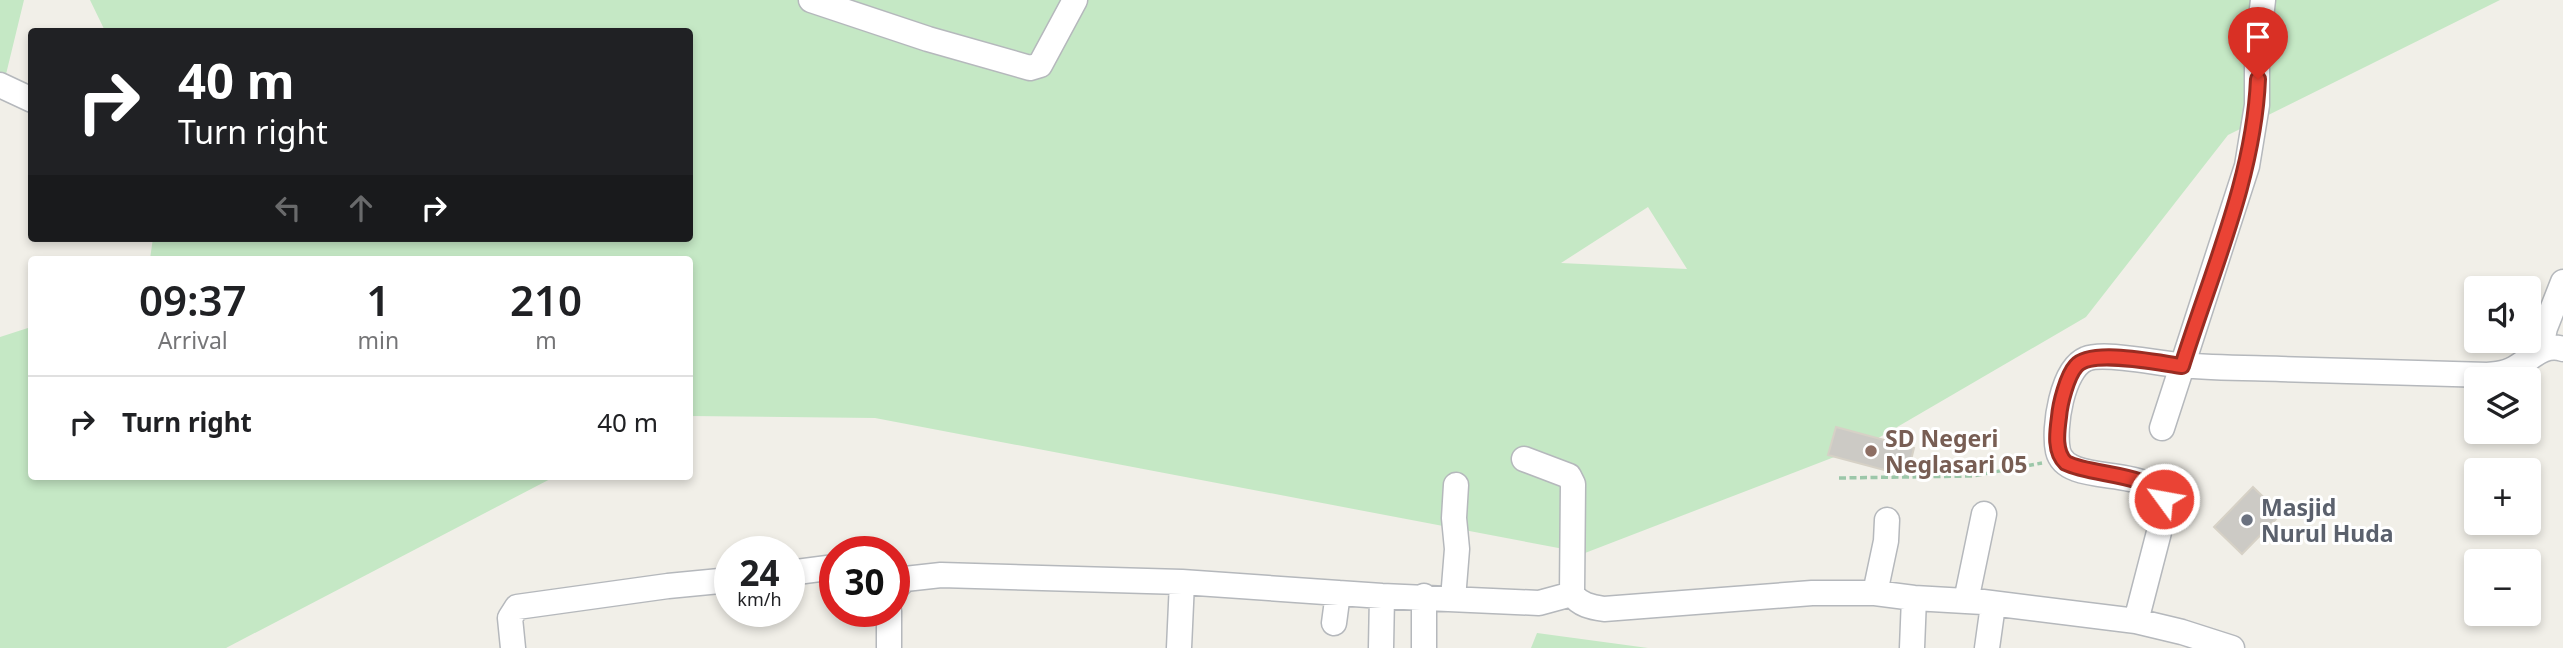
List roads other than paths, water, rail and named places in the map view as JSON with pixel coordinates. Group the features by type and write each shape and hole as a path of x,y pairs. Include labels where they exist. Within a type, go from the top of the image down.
{"street":[{"path":"811,0 928,39 1030,68 1040,65 1075,0"},
{"path":"2162,428 2247,166 2257,105 2257,52 2263,0"},
{"path":"0,85 28,98"},
{"path":"2136,621 2165,509 2164,499 2161,493 2148,484 2072,467 2062,459 2057,444 2059,410 2075,366 2087,358 2126,358 2182,366 2502,374 2551,350 2545,328 2563,282"},
{"path":"1524,459 1569,476 1573,484 1572,594 1577,601 1588,607 1604,609 1812,593 1875,593 2136,621 2180,640 2232,648"},
{"path":"1453,599 1457,549 1454,518 1457,485"},
{"path":"1966,601 1984,514"},
{"path":"1875,593 1887,520"},
{"path":"910,579 941,575 1182,582 1382,596 1539,603 1572,594"},
{"path":"513,648 510,618 517,607 714,582"},
{"path":"1179,648 1182,582"},
{"path":"1334,623 1339,593"},
{"path":"1381,648 1382,596"},
{"path":"1424,596 1424,648"},
{"path":"1912,648 1914,598"},
{"path":"1987,648 1993,605"},
{"path":"889,627 889,648"}],"place":[{"name":"SD Negeri Neglasari 05","path":"1871,451"},
{"name":"Masjid Nurul Huda","path":"2247,520"}]}
